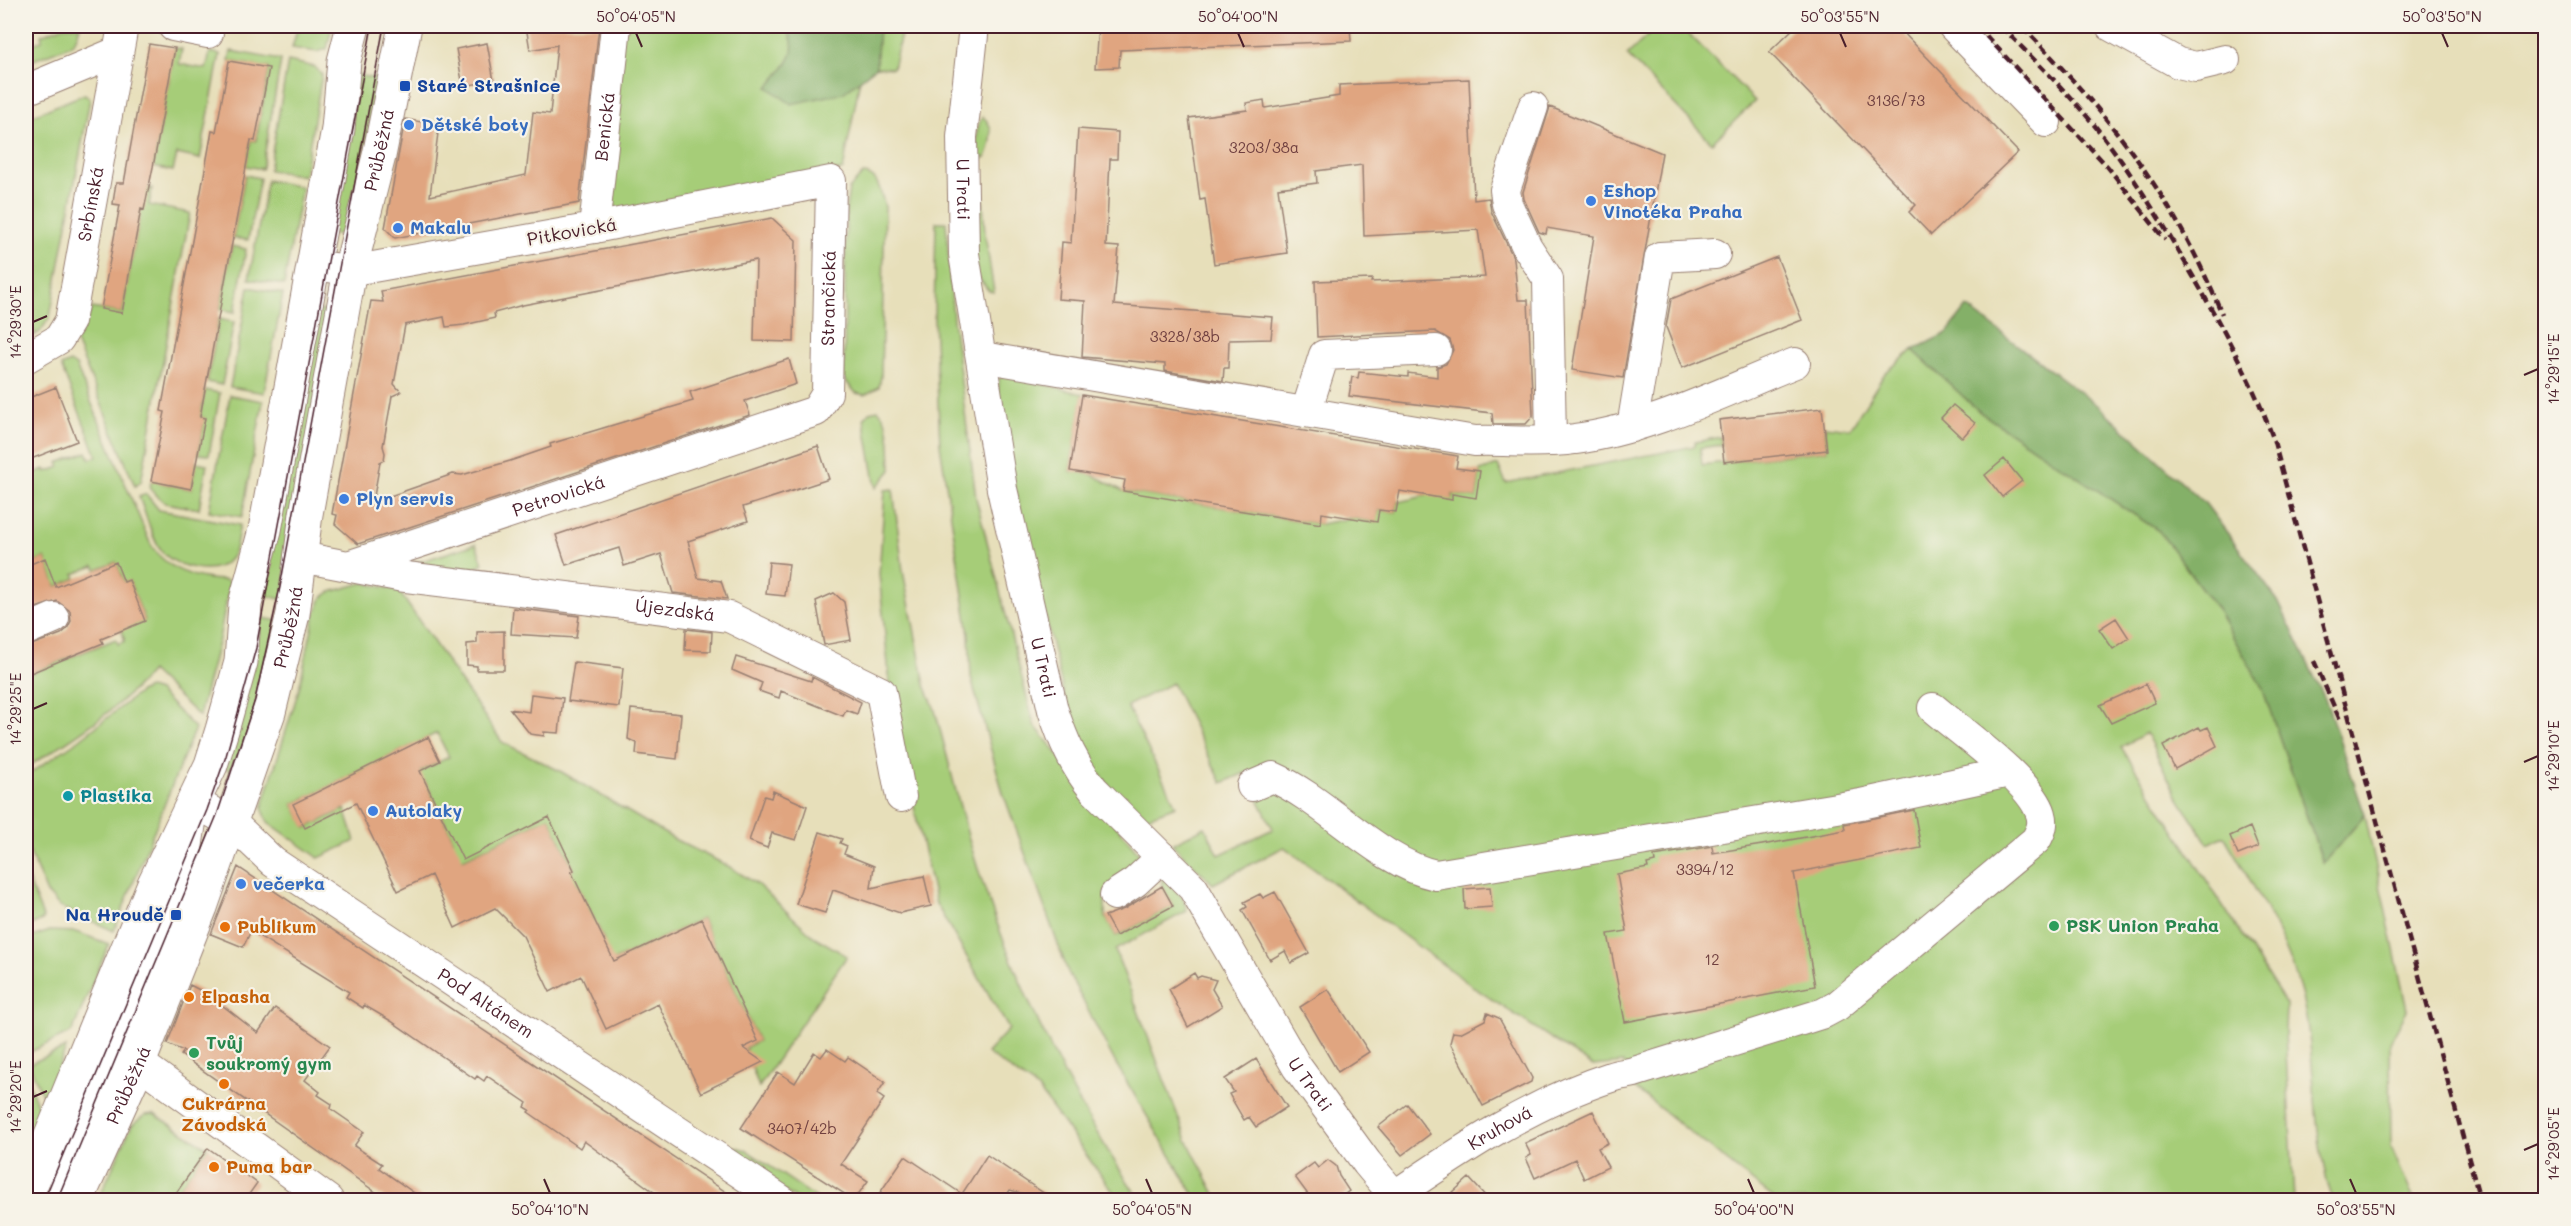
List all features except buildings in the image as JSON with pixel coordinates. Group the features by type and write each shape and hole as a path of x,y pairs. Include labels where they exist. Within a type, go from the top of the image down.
{"main road":[{"path":"26,1197 153,886 211,765 241,662 245,604 265,530 338,129 344,61 353,26"},
{"name":"Průběžná","path":"77,1200 139,1063 232,823 269,712 293,614 306,513 350,270 379,156 405,26"}],"street":[{"name":"Benická","path":"594,228 616,26"},
{"name":"U Trati","path":"974,26 962,137 964,254 1002,489 1053,710 1063,740 1081,775 1193,888 1297,1067 1330,1114 1396,1198"},
{"path":"1953,26 2046,122"},
{"path":"2111,26 2178,63 2196,67 2225,60"},
{"path":"26,90 120,39"},
{"name":"Srbínská","path":"26,358 59,339 70,321 120,39"},
{"path":"1533,107 1505,190 1508,204 1527,247 1548,279 1551,441"},
{"name":"Pitkovická","path":"312,265 350,270 594,228 831,182"},
{"name":"Strančická","path":"816,411 827,393 831,182"},
{"path":"1632,428 1660,257 1714,254"},
{"path":"1306,412 1324,355 1437,350"},
{"path":"982,357 1475,441 1551,441 1575,439 1632,428 1796,363"},
{"name":"Petrovická","path":"301,557 348,566 816,411"},
{"name":"Újezdská","path":"348,566 399,576 729,617 881,692 901,796"},
{"path":"26,630 54,618"},
{"path":"1933,708 2009,772"},
{"path":"1252,786 1273,777 1291,785 1316,805 1409,866 1436,875 1861,804 2009,772"},
{"name":"Kruhová","path":"1396,1198 1511,1120 1614,1076 1812,1017 1837,1006 2036,840 2042,829 2042,814 2033,799 2009,772"},
{"path":"61,1200 69,1160 181,889 194,802"},
{"name":"Pod Altánem","path":"194,802 232,823 273,862 781,1200"},
{"path":"181,889 232,823"},
{"path":"1115,895 1135,882 1162,857"},
{"path":"139,1063 299,1192 328,1200"},
{"path":"35,1200 69,1160"}],"green space":[{"path":"64,26 80,26 75,41 69,46 26,63 26,47 42,40 41,35"},
{"path":"298,26 332,26 327,49 317,52 292,48"},
{"path":"622,26 864,26 860,79 843,170 611,213"},
{"path":"784,26 879,26 876,67 843,93 791,104 768,87 786,65 792,51 790,35"},
{"path":"879,26 903,26 893,68 876,67"},
{"path":"1658,26 1681,26 1755,101 1712,143 1627,55"},
{"path":"175,48 182,49 179,64 206,69 210,52 220,54 200,159 177,154 173,171 153,167"},
{"path":"231,51 281,60 262,169 246,166 251,140 256,141 269,68 229,61"},
{"path":"288,61 315,67 322,75 304,176 269,170"},
{"path":"357,75 378,79 350,236 327,233"},
{"path":"85,94 90,99 50,317 40,332 28,339 35,334 26,310 26,200 31,197 26,183 26,118"},
{"path":"983,117 989,125 991,136 986,157 981,159 976,155 978,129"},
{"path":"863,174 873,177 876,181 885,207 881,377 879,387 865,395 856,393 844,379 846,208 849,189"},
{"path":"245,175 260,178 248,240 233,238"},
{"path":"267,180 302,187 284,285 249,279"},
{"path":"973,185 982,188 985,234 994,292 989,291 976,275"},
{"path":"148,187 152,188 149,205 190,213 141,482 135,486 76,342 92,308 122,313 141,209 143,210"},
{"path":"936,222 946,222 953,319 976,498 1034,725 1141,856 1105,894 1105,916 1116,936 1173,906 1162,886 1162,874 1183,898 1187,911 1115,950 1187,1140 1218,1200 1197,1200 1116,1064 1068,972 1003,793 971,678 969,635 940,444 934,319"},
{"path":"232,246 246,249 235,312 220,309"},
{"path":"249,287 283,294 264,393 230,387"},
{"path":"1967,307 2102,409 2205,503 2278,601 2326,701 2365,815 2323,863 2262,687 2217,609 2159,531 1981,413 1913,350 1947,333"},
{"path":"313,309 336,313 284,600 260,594"},
{"path":"219,319 234,322 222,385 207,382"},
{"path":"1913,350 1981,413 2159,531 2217,609 2262,687 2323,863 2365,815 2407,1010 2390,1042 2391,1147 2414,1200 2333,1200 2317,1125 2307,1022 2302,997 2288,955 2269,914 2224,836 2208,844 2176,794 2146,733 2121,747 2286,1004 2285,1033 2294,1200 1776,1200 1632,1086 1623,1063 1593,1066 1476,989 1284,847 1213,884 1172,844 1205,827 1219,855 1273,829 1245,773 1222,783 1172,683 1127,706 1176,806 1147,817 1129,810 1076,745 997,413 999,378 1006,375 1083,394 1070,471 1093,475 1123,491 1321,524 1351,518 1376,522 1379,510 1396,512 1398,502 1429,495 1452,499 1452,494 1476,498 1480,471 1498,465 1506,483 1695,446 1695,442 1721,437 1722,445 1700,448 1702,465 1827,450 1825,426 1850,429 1885,373"},
{"path":"70,362 76,366 150,543 156,552 173,567 183,572 204,578 226,580 230,583 219,639 199,716 151,671 138,686 108,712 26,768 26,675 116,639 118,644 125,641 121,630 145,620 129,581 124,582 116,562 97,570 94,566 74,574 76,578 56,587 45,558 26,566 26,476 45,469 46,472 60,467 58,463 87,452 90,459 97,456 61,366"},
{"path":"205,390 220,393 209,455 198,454 205,418 200,417"},
{"path":"230,395 263,401 242,517 209,511"},
{"path":"878,410 883,415 888,429 891,470 876,488 864,419 869,412"},
{"path":"196,462 207,464 199,509 165,503 150,489 151,481 191,489"},
{"path":"893,489 903,571 925,685 934,707 981,878 1012,962 1049,1045 1092,1124 1140,1200 1119,1200 1039,1090 987,1053 1009,1029 936,904 911,794 890,685 879,574 885,490"},
{"path":"146,494 159,510 240,525 232,557 222,565 205,569 186,566 169,558 156,542 139,497"},
{"path":"476,544 483,563 458,579 406,566"},
{"path":"363,583 398,590 502,742 560,771 674,839 728,866 757,884 813,936 847,956 759,1087 745,1048 758,1041 702,919 601,967 604,940 576,882 549,882 574,870 549,817 449,866 453,839 425,781 399,782 449,757 437,733 293,804 306,828 345,809 355,841 319,858 268,822 262,808 299,689 315,614 322,598 330,592"},
{"path":"256,617 280,621 241,773 216,766"},
{"path":"149,688 158,691 195,728 114,931 60,907 47,893 26,844 26,776 79,740 140,692"},
{"path":"26,875 44,919 26,927"},
{"path":"50,931 76,932 109,944 72,1032 26,1054 26,939"},
{"path":"66,1048 45,1101 29,1064"},
{"path":"26,1077 40,1111 33,1134 26,1132"},
{"path":"154,1114 208,1148 171,1200 98,1200 132,1125 145,1115"},
{"path":"732,1146 746,1150 818,1199 798,1200 728,1155"}],"tram line":[{"path":"44,1200 207,810 226,756 256,648 372,26"},
{"path":"57,1200 217,815 255,700 280,587 384,26"}],"railway":[{"path":"1977,26 2107,166 2165,240"},
{"path":"2001,26 2082,110 2132,176 2201,290 2240,362 2266,418 2480,1200"},
{"path":"2022,26 2084,93 2137,160 2182,231 2222,314"},
{"path":"2314,661 2340,720"}],"place":[{"name":"Staré Strašnice","path":"405,86"},
{"name":"Dětské boty","path":"409,125"},
{"name":"Eshop Vinotéka Praha","path":"1591,201"},
{"name":"Makalu","path":"398,228"},
{"name":"Plyn servis","path":"344,499"},
{"name":"Plastika","path":"68,796"},
{"name":"Autolaky","path":"373,811"},
{"name":"večerka","path":"241,884"},
{"name":"Na Hroudě","path":"176,915"},
{"name":"PSK Union Praha","path":"2054,926"},
{"name":"Publikum","path":"225,927"},
{"name":"Elpasha","path":"189,997"},
{"name":"Tvůj soukromý gym","path":"194,1053"},
{"name":"Cukrárna Závodská","path":"224,1084"},
{"name":"Puma bar","path":"214,1167"}]}
